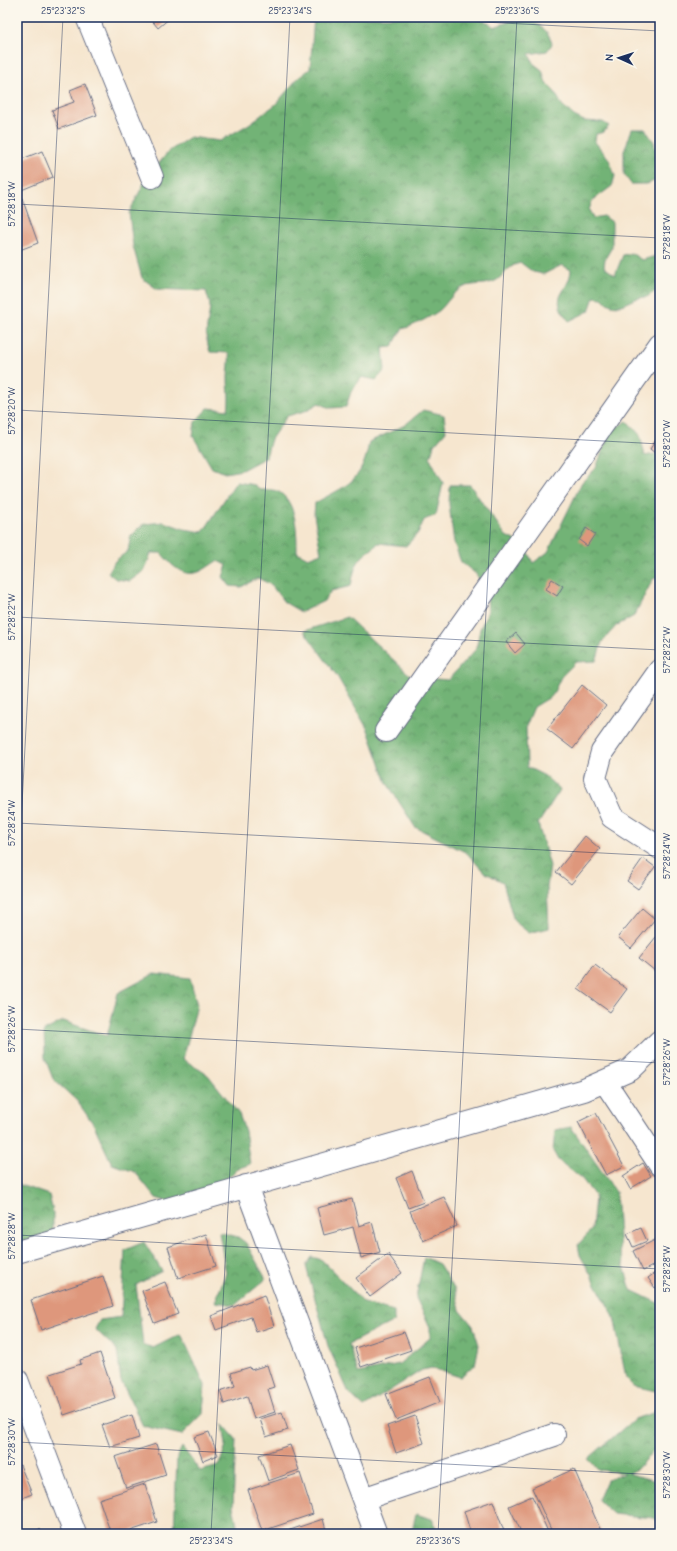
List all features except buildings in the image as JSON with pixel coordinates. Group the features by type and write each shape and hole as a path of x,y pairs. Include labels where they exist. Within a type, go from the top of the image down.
{"street":[{"path":"87,17 152,177"},
{"path":"386,731 660,344"},
{"path":"660,670 602,752 595,778 612,817 660,848"},
{"path":"17,1252 605,1082 630,1070 660,1041"},
{"path":"605,1082 660,1165"},
{"path":"246,1186 376,1534"},
{"path":"17,1380 75,1534"},
{"path":"363,1500 554,1435"}],"green space":[{"path":"314,17 480,17 494,27 519,18 536,24 544,29 552,44 547,51 529,54 533,63 542,70 546,83 554,91 562,105 574,116 584,121 603,122 609,126 604,132 596,134 595,142 609,159 615,176 612,186 592,201 589,210 593,218 604,216 612,222 612,247 605,259 604,267 615,275 623,255 631,253 642,260 656,256 660,249 660,290 647,297 618,306 608,303 602,298 594,297 589,311 569,321 563,312 559,300 567,284 571,270 562,265 544,274 533,272 521,263 517,264 493,282 468,286 460,289 440,310 416,324 402,329 392,347 383,348 385,370 376,380 362,377 351,392 346,407 330,408 319,403 305,411 287,416 271,439 266,457 242,470 225,473 212,468 193,436 195,422 208,408 228,410 229,353 210,352 206,334 210,303 206,291 157,289 142,278 133,246 129,213 145,181 168,152 190,137 220,141 249,124 275,105 298,78 310,69"},
{"path":"632,129 645,129 654,142 656,154 660,157 660,182 654,181 647,184 631,184 624,174 624,151"},
{"path":"423,410 444,415 446,431 434,445 430,458 443,483 436,515 424,520 418,533 406,546 378,543 363,556 356,566 351,586 331,591 324,601 301,612 284,602 271,585 258,578 241,587 230,586 223,577 227,565 217,561 195,573 184,572 175,568 161,553 151,553 145,570 130,581 116,579 108,573 115,561 128,551 131,535 144,524 164,522 184,529 203,532 236,482 255,485 260,490 277,491 285,497 293,511 295,519 297,552 308,558 321,553 314,515 315,503 336,492 352,481 363,466 369,442 405,425"},
{"path":"627,421 640,435 645,456 660,453 660,576 653,579 634,616 616,626 602,642 596,661 576,662 561,677 552,696 534,707 526,726 527,767 545,776 560,790 538,824 550,866 547,887 549,928 529,933 514,921 503,882 484,872 467,853 415,827 387,783 368,730 337,676 304,631 347,617 412,677 448,680 476,649 480,629 488,611 487,591 476,574 461,562 454,543 449,504 450,485 470,485 506,536 524,545 533,563 548,552 582,482 596,468 610,431"},
{"path":"154,974 190,978 197,1005 183,1059 208,1075 239,1114 245,1131 250,1164 237,1169 216,1190 178,1205 156,1198 135,1172 112,1164 94,1125 77,1101 53,1079 45,1058 44,1031 63,1021 107,1036 118,993"},
{"path":"571,1127 616,1192 620,1252 631,1290 660,1304 660,1345 658,1346 660,1354 660,1392 634,1386 626,1378 614,1317 580,1255 578,1245 592,1229 595,1196 582,1179 558,1160 553,1151 555,1130"},
{"path":"17,1184 49,1195 53,1212 53,1230 43,1246 17,1252"},
{"path":"219,1232 238,1237 246,1243 266,1279 235,1305 215,1302 226,1273"},
{"path":"144,1242 162,1271 136,1285 143,1344 153,1348 181,1334 205,1385 203,1414 182,1435 143,1426 121,1381 117,1350 95,1329 100,1320 121,1317 125,1250"},
{"path":"312,1257 322,1260 364,1303 394,1311 394,1321 349,1344 358,1373 399,1364 430,1338 430,1327 416,1298 424,1257 439,1264 455,1290 460,1310 473,1326 479,1345 475,1365 460,1377 432,1368 422,1370 364,1407 349,1393 328,1346 306,1266"},
{"path":"660,1405 660,1443 636,1470 627,1473 656,1481 660,1486 660,1522 653,1518 613,1514 598,1500 607,1480 625,1473 599,1470 588,1459 634,1419 653,1413"},
{"path":"223,1424 236,1439 233,1506 239,1534 174,1534 177,1457 182,1447 200,1471 219,1466 226,1445"},
{"path":"416,1514 432,1519 439,1534 411,1534"}]}
